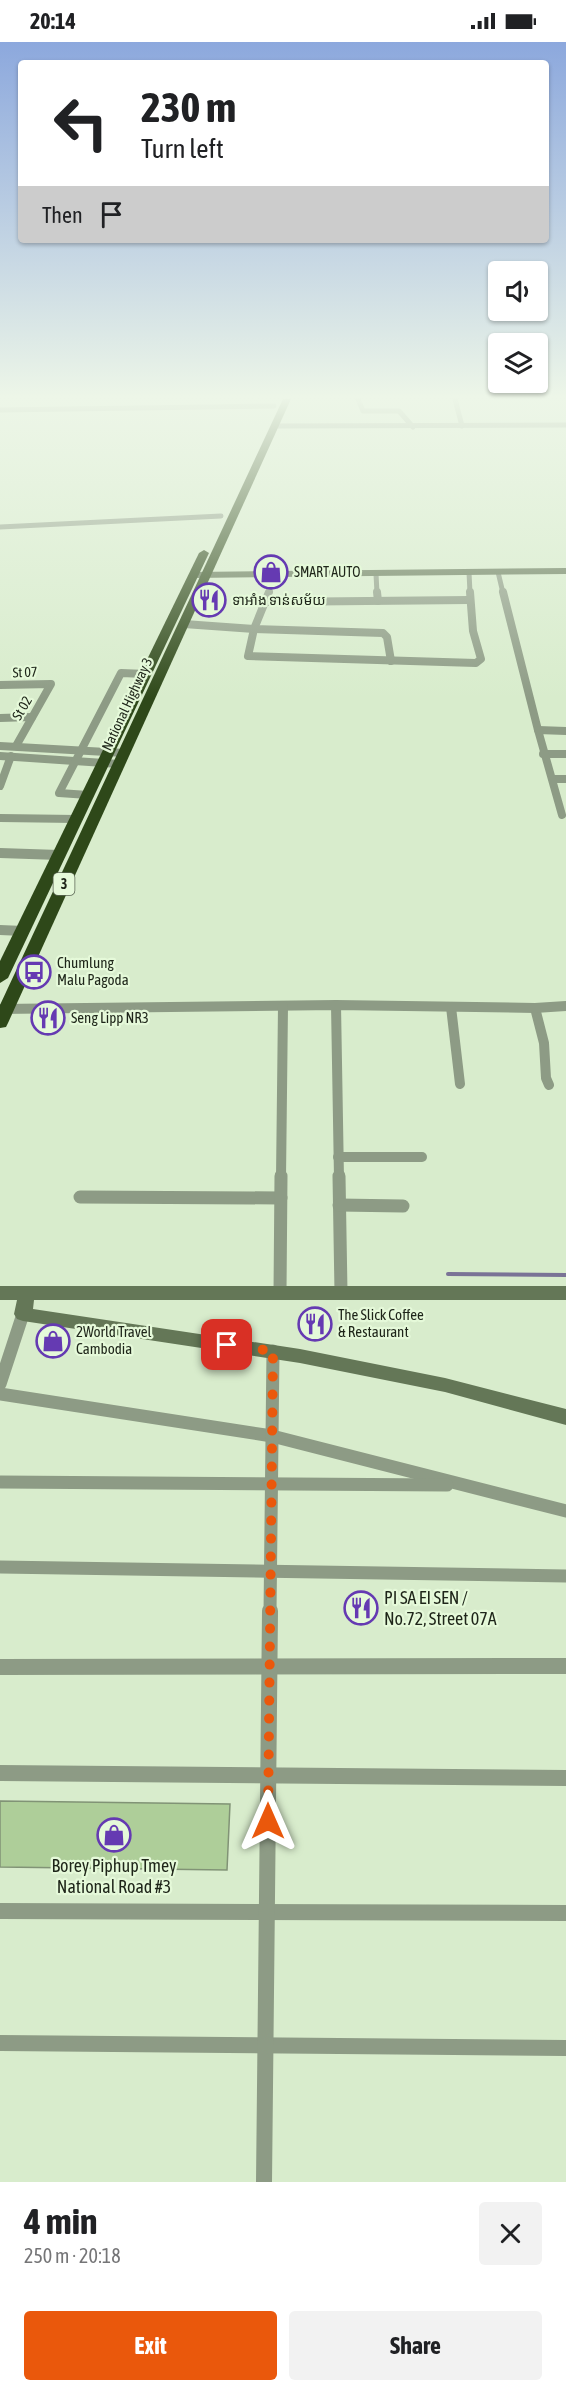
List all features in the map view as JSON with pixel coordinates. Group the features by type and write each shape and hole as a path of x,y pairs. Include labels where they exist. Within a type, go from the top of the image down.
{"highway":[{"name":"National Highway 3","path":"0,978 229,499"},
{"name":"National Highway 3","path":"2,1014 242,499"}],"street":[{"path":"0,527 221,516"},
{"path":"193,575 566,571"},
{"path":"276,574 254,629 248,656 255,658 480,662 469,600 469,572"},
{"path":"498,572 543,754 562,810"},
{"path":"376,574 378,601"},
{"path":"265,602 469,600"},
{"path":"184,624 254,629 383,633 387,637 391,661"},
{"path":"88,795 59,793 121,673 146,674"},
{"name":"St 07","path":"0,685 51,684"},
{"name":"St 02","path":"11,756 24,751 24,748 16,746 51,684"},
{"path":"0,718 32,717"},
{"path":"538,730 566,731"},
{"path":"0,746 80,750 106,757"},
{"path":"543,754 566,754"},
{"path":"0,756 75,761 106,757 122,758"},
{"path":"0,785 11,756"},
{"path":"553,779 566,779"},
{"path":"0,818 76,819"},
{"path":"0,853 59,855"},
{"path":"0,930 23,931"},
{"path":"2,1014 336,1005 535,1008 566,1006"},
{"path":"336,1005 341,1292"},
{"path":"280,1292 283,1006"},
{"path":"451,1007 460,1084"},
{"path":"535,1008 544,1043 546,1078 549,1085"},
{"path":"338,1157 422,1157"},
{"path":"80,1197 281,1198"},
{"path":"339,1204 403,1206"},
{"path":"0,1293 566,1293"},
{"path":"0,1384 23,1314 27,1293"},
{"path":"23,1314 273,1351 446,1385 566,1417"},
{"path":"264,2182 273,1351"},
{"path":"0,1394 272,1436 566,1511"},
{"path":"0,1482 464,1485"},
{"path":"0,1567 566,1576"},
{"path":"0,1667 566,1666"},
{"path":"0,1773 566,1778"},
{"path":"0,1911 566,1913"},
{"path":"0,2043 566,2048"}],"building":[{"name":"Borey Piphup Tmey National Road #3","path":"0,1801 230,1804 227,1870 0,1867"}],"waterway":[{"path":"448,1274 566,1275"}],"place":[{"name":"SMART AUTO","path":"271,572"},
{"name":"ទាអាំង ទាន់សម័យ","path":"209,600"},
{"name":"Chumlung Malu Pagoda","path":"34,972"},
{"name":"Seng Lipp NR3","path":"48,1018"},
{"name":"The Slick Coffee & Restaurant","path":"315,1324"},
{"name":"2World Travel Cambodia","path":"53,1341"},
{"name":"PI SA EI SEN / No.72, Street 07A","path":"361,1608"},
{"name":"Borey Piphup Tmey National Road #3","path":"114,1835"}],"route":[{"path":"227,1345 273,1351 268,1821"}]}
